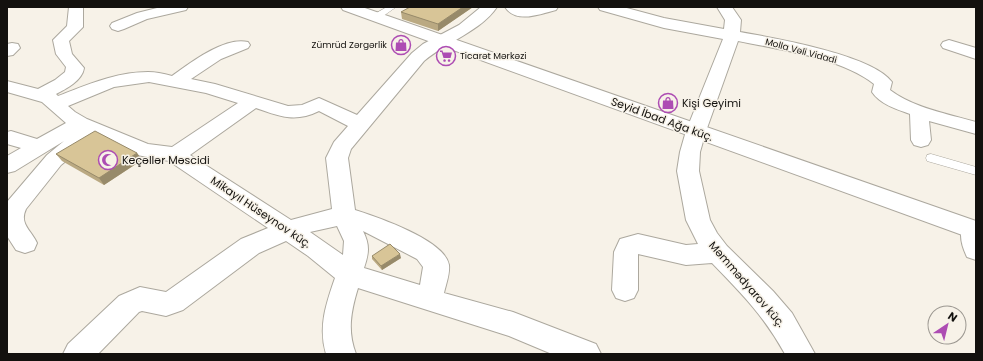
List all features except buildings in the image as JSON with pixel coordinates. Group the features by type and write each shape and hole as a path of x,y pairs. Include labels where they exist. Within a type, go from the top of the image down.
{"street":[{"path":"48,99 75,72 75,67 64,55 61,40 75,27 76,7"},
{"path":"118,26 142,16 181,7"},
{"name":"Seyid İbad Ağa küç.","path":"348,7 384,12 443,41 696,131 975,237"},
{"path":"341,354 338,347 335,321 355,257 356,241 344,216 337,158 341,147 412,63 429,48 465,28 490,7"},
{"path":"512,7 525,13 551,7"},
{"name":"Molla Vəli Vidadi","path":"605,7 664,23 756,40 831,58 872,72 879,76 883,82 881,92 884,95 919,111 976,128"},
{"name":"Məmmədyarov küç.","path":"724,7 733,20 732,35 696,131 690,152 688,171 698,220 708,240 718,253 764,300 778,317 800,354"},
{"path":"177,81 215,54 225,49 242,45"},
{"path":"949,45 976,54"},
{"path":"48,99 108,83 127,71 177,81 254,101 287,112 306,110 319,104 361,125"},
{"name":"Mikayıl Hüseynov küç.","path":"7,86 48,99 68,116 87,126 144,150 175,155 317,249 349,274 513,325 586,354"},
{"path":"175,155 254,101"},
{"path":"919,111 921,140"},
{"path":"7,166 40,147 87,126"},
{"path":"25,243 13,226 11,217 17,205 54,160 87,126"},
{"path":"11,138 40,147"},
{"path":"78,354 129,304 140,299 166,304 173,302 186,294 228,260 250,246 288,230 323,219 344,216 377,226 426,252 436,264 436,272 429,300"},
{"path":"625,290 626,252 629,246 638,244 686,255 718,253"}],"lane":[{"path":"931,158 976,171"}],"place":[{"name":"Zümrüd Zərgərlik","path":"401,45"},
{"name":"Ticarət Mərkəzi","path":"446,56"},
{"name":"Kişi Geyimi","path":"668,103"},
{"name":"Keçəllər Məscidi","path":"108,160"}]}
